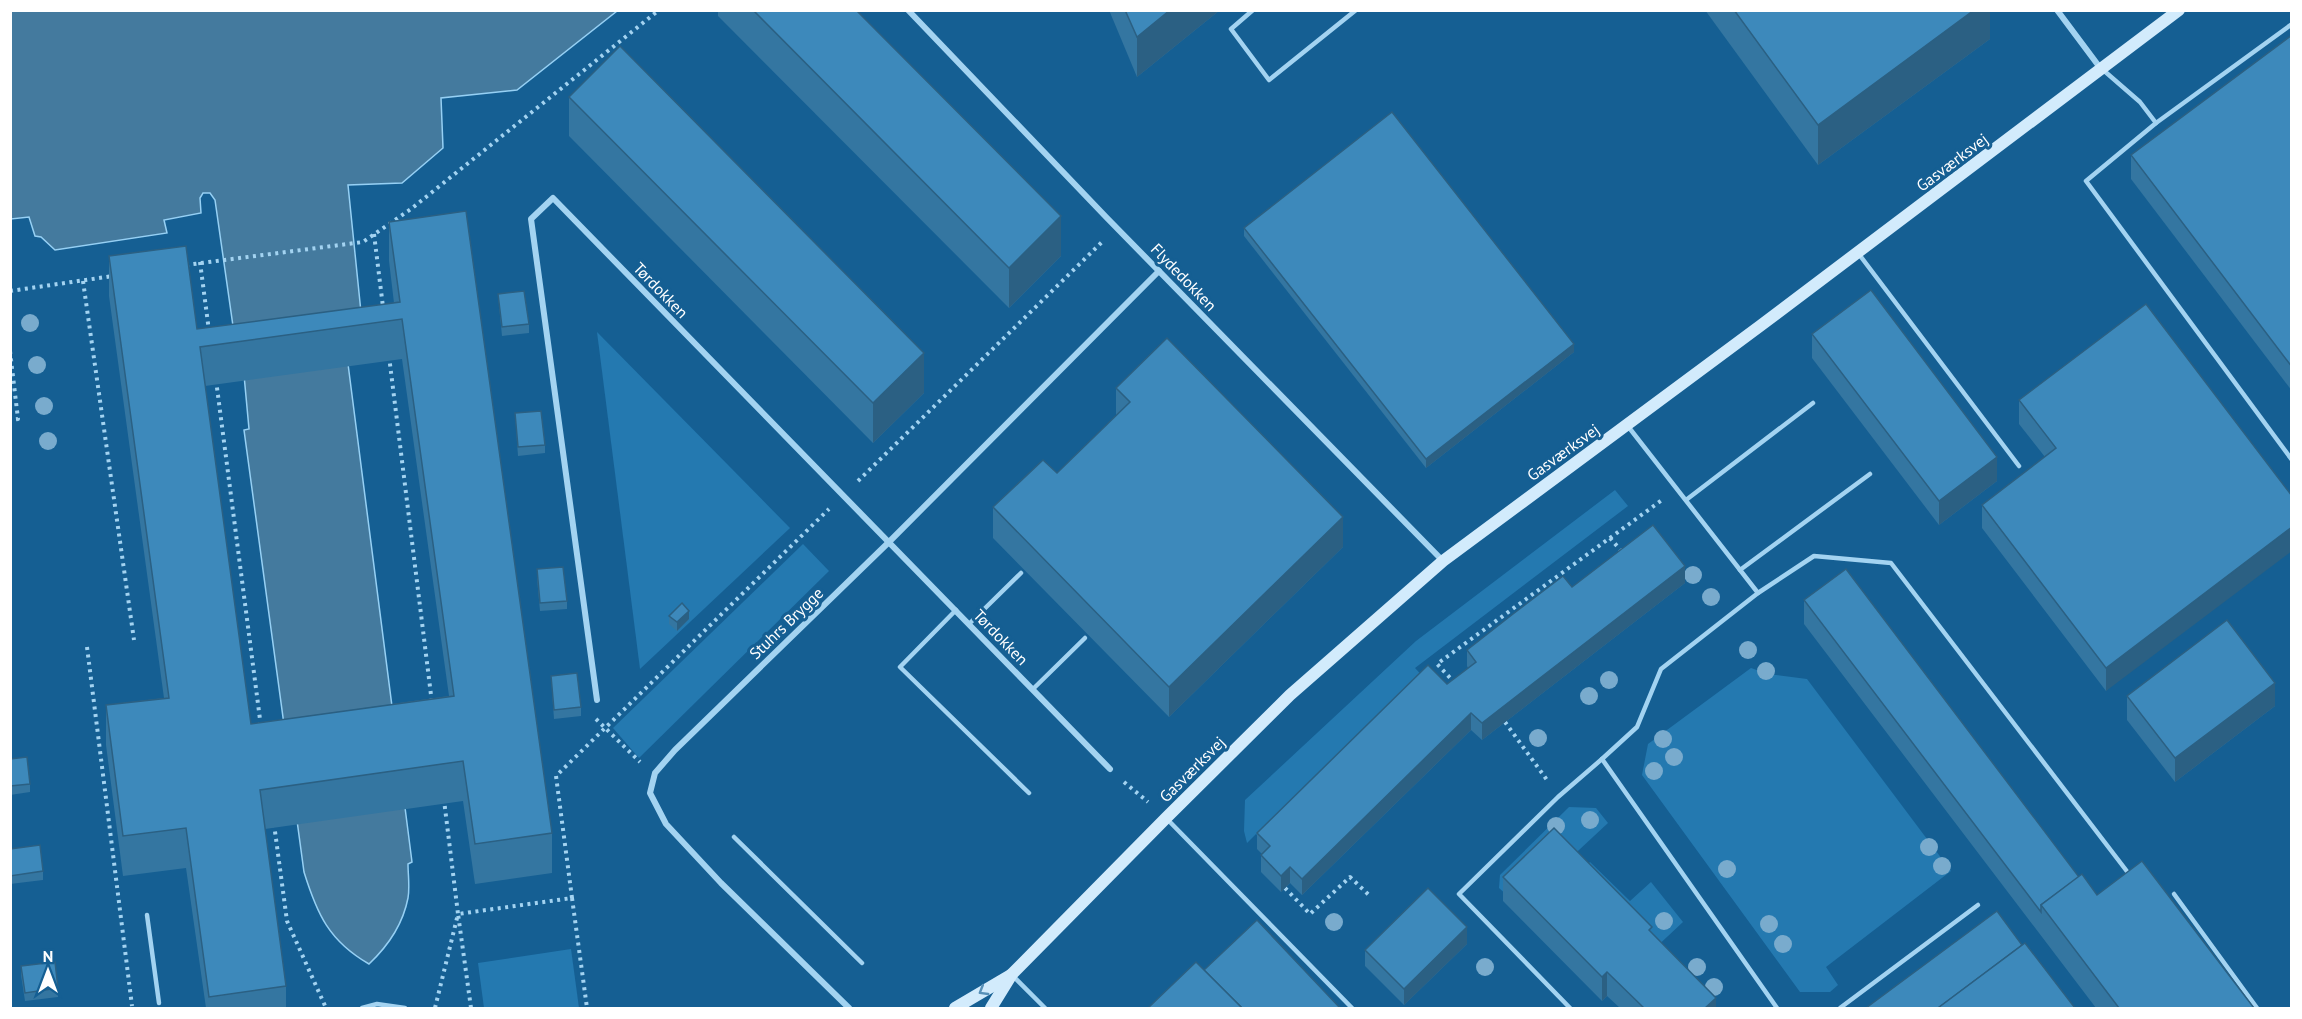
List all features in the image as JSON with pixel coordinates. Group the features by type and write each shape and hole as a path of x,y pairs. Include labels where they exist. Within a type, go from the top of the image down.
{"street":[{"name":"Flydedokken","path":"908,10 1117,228 1443,561"},
{"path":"2057,10 2102,69"},
{"name":"Gasværksvej","path":"991,1008 1012,974 1166,818 1290,696 1443,561 1858,253 2179,10"},
{"name":"Tørdokken","path":"597,700 531,219 553,198 1110,769"},
{"name":"Stuhrs Brygge","path":"655,773 675,750 889,542 1159,271"},
{"path":"655,773 650,793 666,825 721,883 849,1008"},
{"name":"Gasværksvej","path":"955,1008 1012,974"}],"lane":[{"path":"1253,10 1231,29 1269,80 1356,10"},
{"path":"2292,24 2156,123 2086,181 2292,459"},
{"path":"2102,69 2140,102 2156,123"},
{"path":"1858,253 2019,466"},
{"path":"1686,500 1813,403"},
{"path":"1627,425 1758,593"},
{"path":"1740,570 1870,474"},
{"path":"1570,1008 1459,894 1558,797 1637,727 1661,669 1758,593 1814,556 1891,563 2129,874"},
{"path":"969,624 1021,573"},
{"path":"956,610 900,667 1029,793"},
{"path":"1033,689 1085,638"},
{"path":"1602,759 1777,1008"},
{"path":"1166,818 1352,1008"},
{"path":"734,837 862,963"},
{"path":"2174,894 2257,1008"},
{"path":"1840,1008 1978,905"},
{"path":"147,915 159,1003"},
{"path":"1012,974 1045,1008"},
{"path":"362,1008 377,1004 405,1008"}],"path":[{"path":"177,266 363,242 411,209 659,10"},
{"path":"586,1008 556,776 1117,228"},
{"path":"374,234 384,316"},
{"path":"200,262 210,333"},
{"path":"10,291 118,275"},
{"path":"83,281 134,640"},
{"path":"10,351 18,419 10,420"},
{"path":"389,351 432,703"},
{"path":"214,368 262,733"},
{"path":"1462,689 1437,664 1677,489"},
{"path":"1610,538 1628,561"},
{"path":"1499,618 1505,626"},
{"path":"87,647 132,1006"},
{"path":"597,700 592,714 637,760 655,773"},
{"path":"1505,722 1558,797"},
{"path":"1110,769 1166,818"},
{"path":"444,797 471,1008"},
{"path":"273,815 287,921 326,1008"},
{"path":"1285,888 1310,914 1350,877 1370,897"},
{"path":"458,914 572,898"},
{"path":"435,1008 458,914"}],"shaded area":[{"path":"10,11 617,11 517,90 441,98 443,148 402,183 348,185 362,322 343,325 412,862 408,864 409,894 406,908 388,942 369,964 344,946 326,925 314,901 304,872 244,430 249,429 244,375 240,375 215,200 210,193 203,193 200,198 201,213 164,220 167,233 55,250 41,237 35,236 29,217 11,219"},
{"path":"597,332 790,528 640,669"},
{"path":"1615,490 1628,506 1415,668 1428,682 1264,842 1256,834 1247,843 1244,831 1245,800 1416,641"},
{"path":"803,544 829,571 639,758 613,728"},
{"path":"1751,668 1768,674 1807,679 1951,871 1826,967 1838,985 1830,992 1800,992 1642,775 1648,744"},
{"path":"1569,807 1596,808 1608,823 1565,863 1508,896 1499,888 1500,875"},
{"path":"1590,862 1630,901 1651,882 1683,922 1652,951 1577,875"},
{"path":"571,949 579,1008 484,1008 478,963"}],"building":[{"path":"753,10 856,10 1061,216 1009,268"},
{"path":"1125,10 1170,10 1137,37"},
{"path":"1734,10 1974,10 1818,125"},
{"path":"2292,35 2292,367 2131,155"},
{"path":"620,46 924,353 873,403 569,97"},
{"path":"1392,112 1574,344 1426,459 1244,228"},
{"path":"466,211 552,833 475,844 463,761 260,790 286,986 209,997 186,828 123,836 106,705 169,698 109,256 186,246 197,329 400,302 389,222","holes":["402,319 454,696 251,724 200,347"]},
{"path":"1871,290 1997,457 1939,501 1812,334"},
{"path":"524,291 529,324 502,327 498,294"},
{"path":"2146,304 2292,496 2292,527 2106,668 1982,505 2056,448 2019,400"},
{"path":"1167,338 1343,517 1169,687 993,507 1043,460 1057,473 1130,402 1116,388"},
{"path":"541,411 545,445 518,447 515,413"},
{"path":"1653,525 1685,566 1482,723 1471,713 1302,879 1290,867 1281,876 1261,855 1270,846 1257,833 1428,665 1447,684 1476,662 1467,650 1513,614 1563,576 1572,587"},
{"path":"563,567 567,601 540,603 537,569"},
{"path":"1846,569 2079,877 2041,905 2041,912 1804,600"},
{"path":"682,603 689,611 677,622 669,616"},
{"path":"2227,620 2275,683 2175,758 2127,696"},
{"path":"577,673 581,707 554,710 551,676"},
{"path":"27,757 30,784 10,786 10,759"},
{"path":"1554,828 1652,927 1649,930 1716,998 1705,1008 1644,1008 1607,972 1602,977 1503,877"},
{"path":"40,845 43,871 10,876 10,849"},
{"path":"2142,861 2254,1008 2119,1008 2041,905 2082,874 2097,895"},
{"path":"1428,888 1467,927 1404,989 1365,950"},
{"path":"1997,911 2022,945 1938,1008 1866,1008"},
{"path":"1257,920 1340,1008 1242,1008 1204,970"},
{"path":"2025,943 2075,1008 1938,1008"},
{"path":"55,962 58,988 25,993 21,966"},
{"path":"1196,962 1242,1008 1148,1008"}]}
